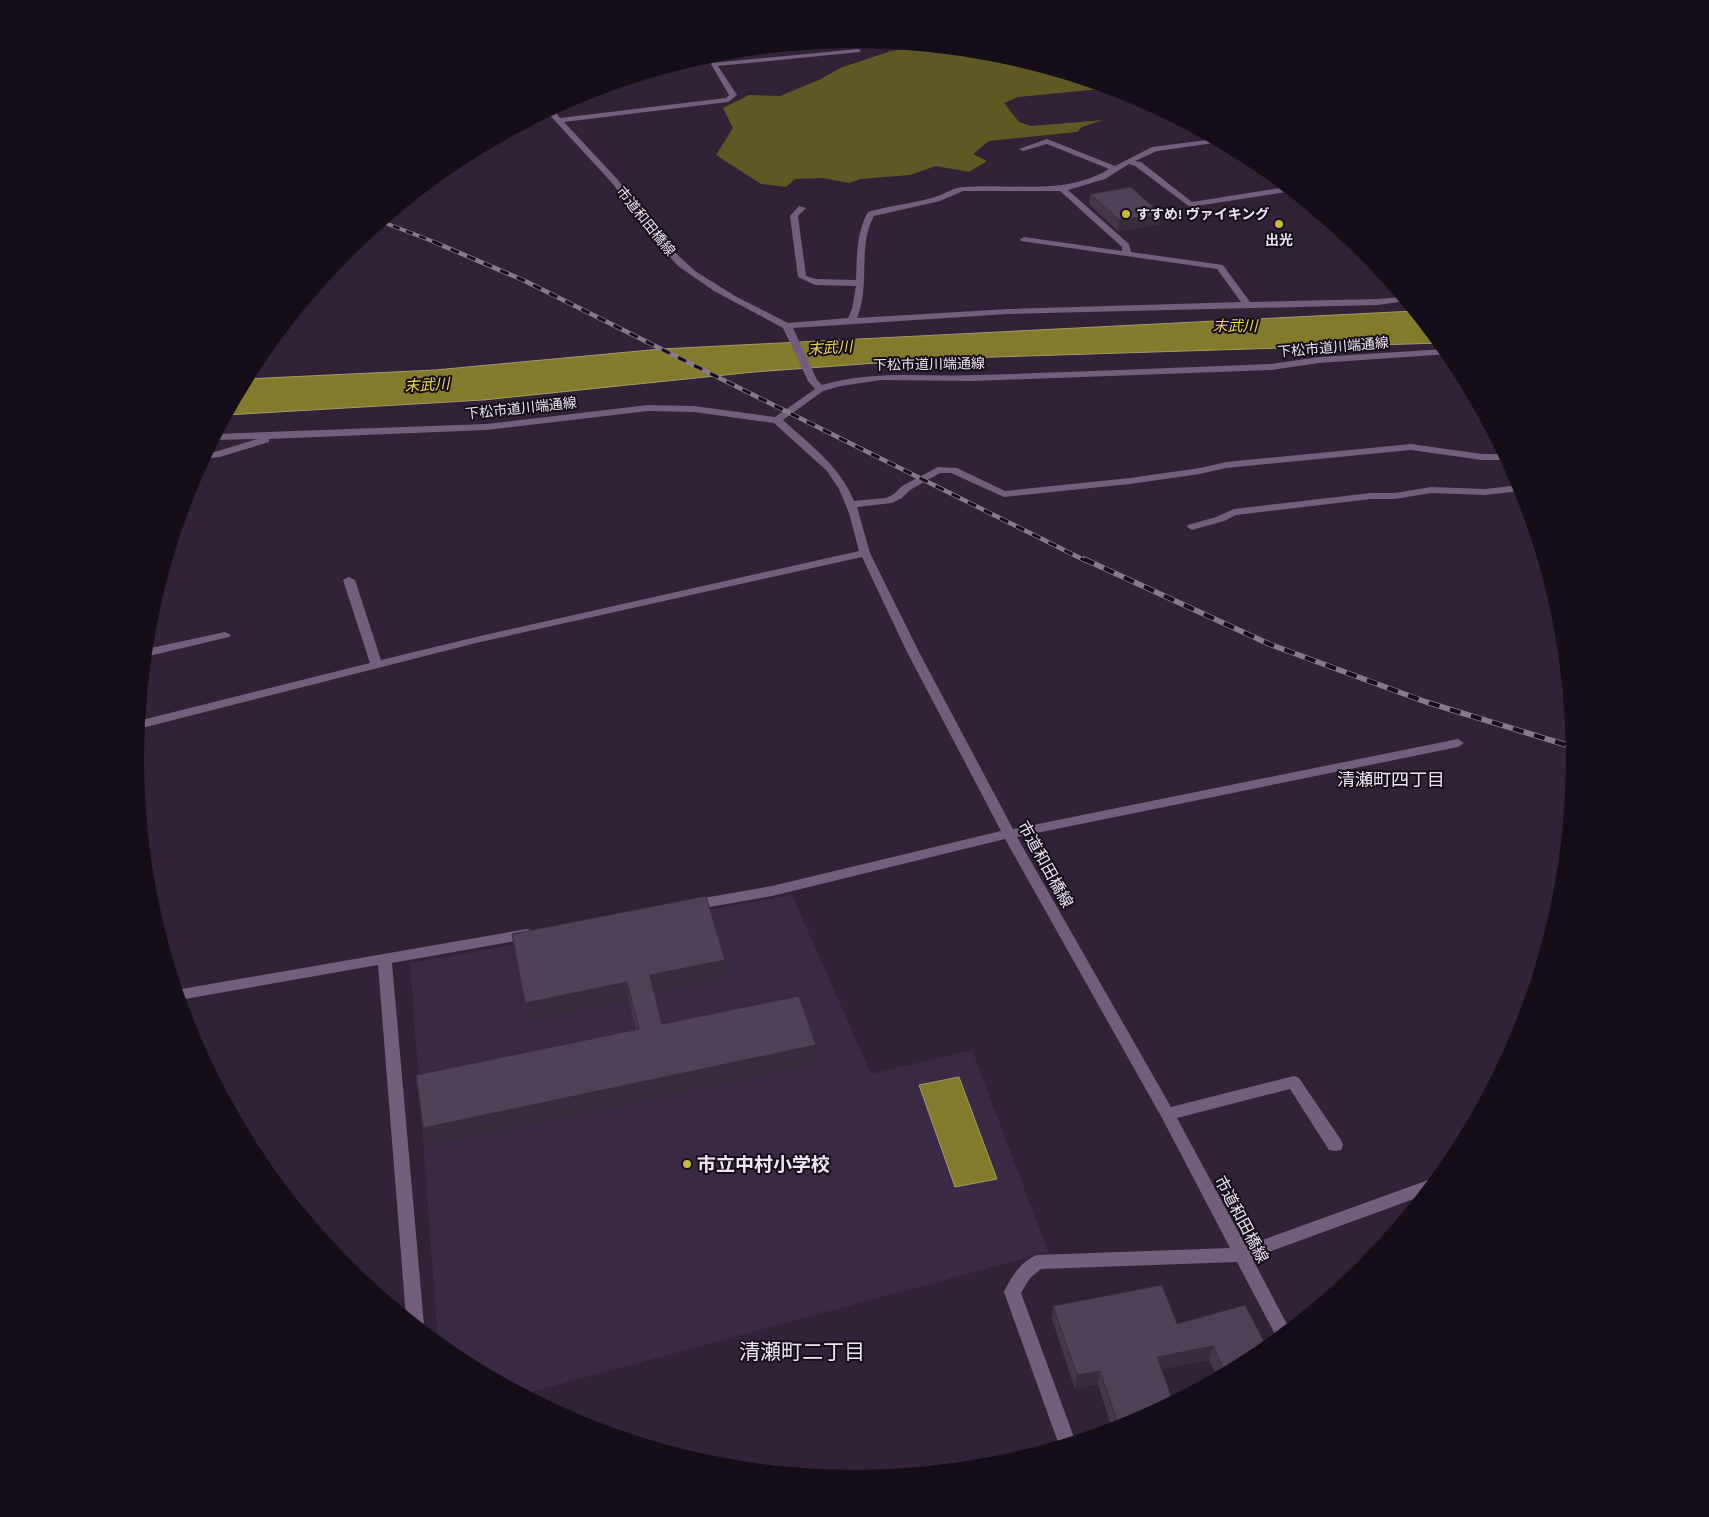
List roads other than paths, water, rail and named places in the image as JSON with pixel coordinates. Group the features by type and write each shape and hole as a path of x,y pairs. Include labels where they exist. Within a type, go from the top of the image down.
{"street":[{"path":"559,120 728,100 733,95 714,64 858,51"},
{"name":"市道和田橋線","path":"554,115 623,191 657,237 680,264 728,294 786,326"},
{"path":"1023,149 1047,141 1116,169"},
{"path":"852,320 860,283 863,227 871,214 886,208 937,199 962,189 1062,189 1102,177 1128,161 1155,149 1209,142"},
{"path":"1128,161 1138,164 1190,205 1283,191"},
{"path":"1062,189 1126,246 1128,253"},
{"path":"802,208 794,216 802,277 814,282 860,283"},
{"path":"1024,239 1220,266 1247,304"},
{"path":"820,388 813,381 786,326 852,320 1036,311 1378,302 1397,300"},
{"name":"下松市道川端通線","path":"221,437 280,436 486,426 648,408 711,410 776,420 790,413 820,388 881,377 982,377 1271,367 1319,360 1438,353"},
{"name":"市道和田橋線","path":"776,420 831,470 850,504 865,553 914,652 1009,834 1167,1114 1280,1328"},
{"path":"212,455 280,436"},
{"path":"850,504 888,501 898,496 906,488 938,470 953,470 1004,494 1200,472 1226,465 1411,447 1498,457"},
{"path":"1192,527 1220,519 1234,512 1263,508 1371,496 1395,496 1431,490 1485,492 1512,489"},
{"path":"145,723 476,640 865,553"},
{"path":"349,580 376,664"},
{"path":"152,652 225,635"},
{"path":"676,908 772,891 1009,834 1458,743"},
{"path":"184,994 540,932"},
{"path":"386,958 414,1317"},
{"path":"1167,1114 1294,1082 1335,1145"},
{"path":"1065,1437 1012,1292 1024,1273 1037,1262 1241,1255 1420,1190"}],"water":[{"name":"末武川","path":"1407,311 1432,343 931,359 754,372 483,400 233,415 254,379 435,370 661,349"},
{"path":"959,1077 997,1179 955,1187 919,1085"}],"railway":[{"path":"387,224 437,243"},
{"path":"434,242 523,280 1086,561"},
{"path":"1084,559 1269,644 1426,702 1565,745"}],"place":[{"name":"すすめ! ヴァイキング","path":"1126,214"},
{"name":"出光","path":"1279,224"},
{"name":"市立中村小学校","path":"687,1164"}],"district":[{"name":"清瀬町四丁目","path":"1391,780"},
{"name":"清瀬町二丁目","path":"802,1352"}]}
